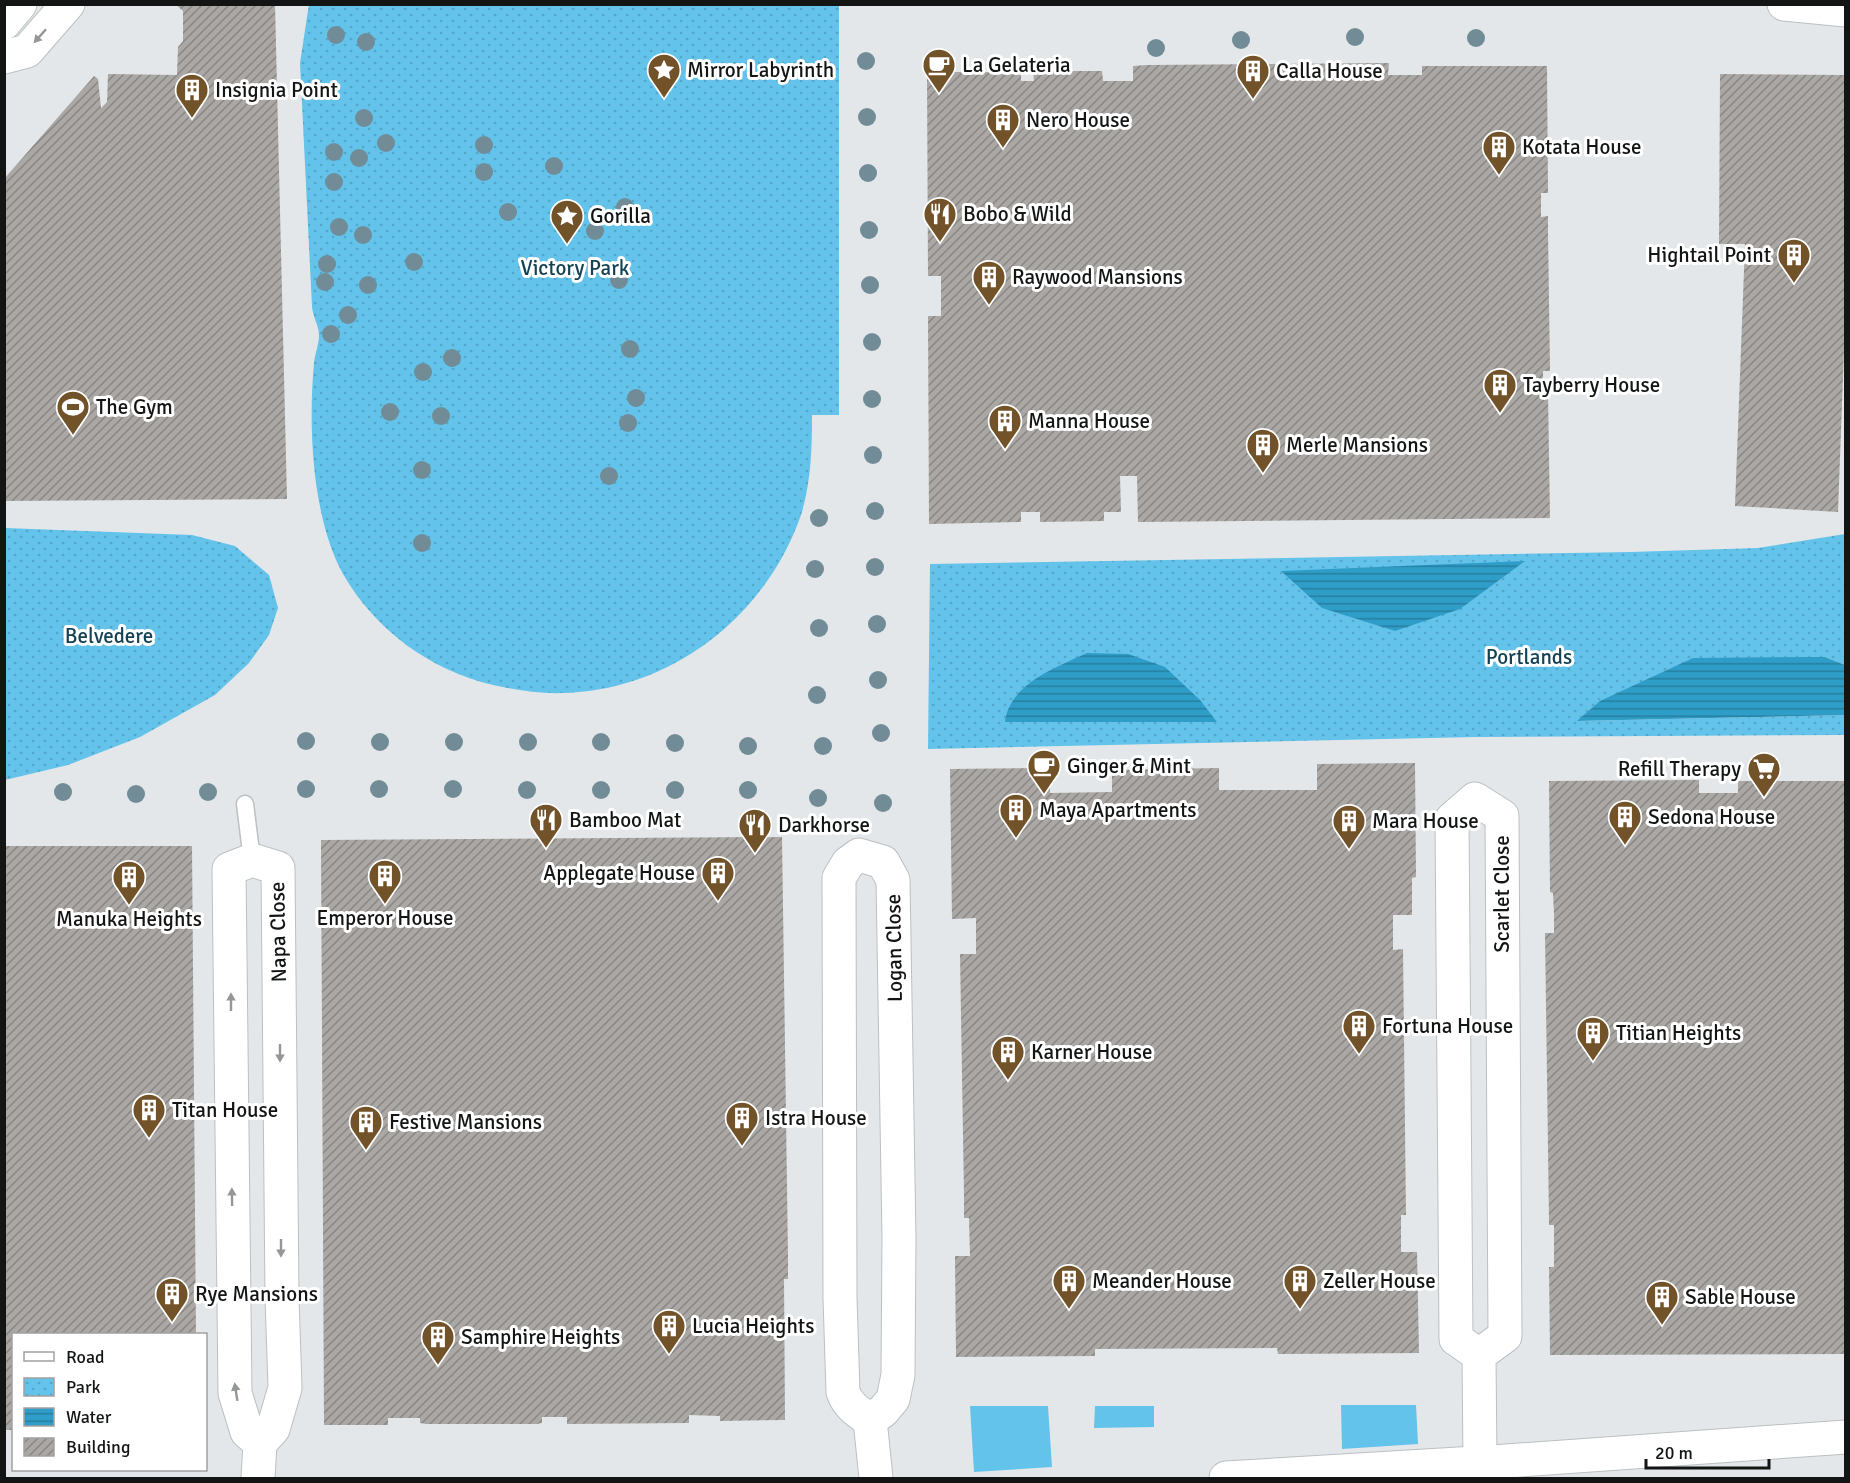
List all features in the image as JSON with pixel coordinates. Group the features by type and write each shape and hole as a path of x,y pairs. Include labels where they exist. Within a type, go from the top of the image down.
{"street":[{"path":"4,23 20,4"},
{"path":"4,57 27,51 68,4"},
{"path":"1784,4 1845,10"},
{"name":"Scarlet Close","path":"1475,799 1502,816 1505,1336 1479,1355 1456,1339 1448,1236 1452,819 1475,799"},
{"name":"Logan Close","path":"859,855 883,862 893,880 898,1376 893,1399 883,1411 870,1420 846,1401 843,1392 840,1298 839,878 848,863 859,855"},
{"name":"Napa Close","path":"252,860 278,868 288,1298 285,1388 273,1429 260,1443 247,1432 235,1393 230,869 252,860"},
{"path":"1479,1355 1488,1468"},
{"path":"870,1420 876,1479"},
{"path":"1226,1479 1488,1468 1845,1437"},
{"path":"258,1479 260,1443"}],"lane":[{"path":"244,804 252,860"}],"green space":[{"name":"Victory Park","path":"309,4 839,5 839,415 812,415 809,478 801,515 785,552 764,585 739,615 710,641 677,662 642,678 604,689 546,693 493,685 447,669 406,645 371,613 343,574 325,526 312,443 312,388 319,335 312,307 300,63"},
{"name":"Belvedere","path":"5,528 192,535 235,546 269,575 278,608 269,635 249,663 215,695 140,737 68,765 5,780"},
{"name":"Portlands","path":"1845,534 1845,665 1825,657 1578,721 1845,715 1845,735 1476,737 928,749 930,564 1758,548"},
{"path":"1341,1405 1416,1405 1418,1444 1342,1449"},
{"path":"970,1406 1048,1406 1052,1467 974,1472"},
{"path":"1095,1406 1154,1406 1154,1427 1094,1428"}],"water":[{"path":"1525,561 1460,609 1395,631 1322,608 1281,571"},
{"path":"1087,653 1128,654 1165,667 1200,700 1217,722 1005,722 1008,709 1025,687 1036,678"},
{"path":"1825,657 1845,665 1845,715 1577,721 1600,701 1693,658"}],"building":[{"path":"175,4 275,4 287,499 4,501 4,179 94,76 98,79 101,108 107,102 108,74 177,75 178,47 183,41 183,11"},
{"path":"1389,63 1388,75 1422,75 1422,66 1547,66 1548,193 1541,193 1541,217 1548,216 1550,371 1543,371 1543,393 1548,392 1550,518 1138,522 1137,476 1120,476 1121,512 1104,512 1104,521 1040,522 1040,512 1021,512 1021,522 929,524 928,316 941,316 941,276 928,276 927,72 1021,72 1021,81 1034,81 1033,71 1102,71 1103,81 1133,81 1133,66 1147,65"},
{"name":"Hightail Point","path":"1720,74 1845,75 1845,323 1838,512 1735,506 1745,244 1719,244"},
{"path":"1415,763 1416,877 1412,878 1412,915 1393,915 1393,950 1403,949 1406,1215 1401,1215 1401,1252 1417,1252 1419,1353 1278,1354 1277,1348 1095,1349 1095,1356 956,1357 955,1256 970,1256 969,1218 964,1218 960,954 976,954 976,918 952,919 950,769 1050,768 1050,793 1112,792 1112,770 1219,768 1219,790 1317,790 1317,764"},
{"path":"1699,780 1699,793 1738,793 1738,781 1845,781 1845,1354 1550,1355 1549,1267 1554,1267 1554,1225 1549,1225 1545,933 1554,933 1554,914 1553,893 1550,892 1549,781"},
{"path":"782,837 788,1255 788,1279 784,1279 785,1420 720,1421 720,1416 689,1415 689,1423 567,1424 567,1417 542,1417 542,1423 537,1424 426,1424 420,1423 420,1418 388,1418 388,1425 324,1425 321,840"},
{"path":"4,846 192,846 196,1333 12,1333 12,1430 4,1430"}],"place":[{"name":"La Gelateria","path":"939,94"},
{"name":"Mirror Labyrinth","path":"664,99"},
{"name":"Calla House","path":"1253,100"},
{"name":"Insignia Point","path":"192,119"},
{"name":"Nero House","path":"1003,149"},
{"name":"Kotata House","path":"1499,176"},
{"name":"Bobo & Wild","path":"940,243"},
{"name":"Gorilla","path":"567,245"},
{"name":"Hightail Point","path":"1794,284"},
{"name":"Raywood Mansions","path":"989,306"},
{"name":"Tayberry House","path":"1500,414"},
{"name":"The Gym","path":"73,436"},
{"name":"Manna House","path":"1005,450"},
{"name":"Merle Mansions","path":"1263,474"},
{"name":"Ginger & Mint","path":"1044,795"},
{"name":"Refill Therapy","path":"1764,798"},
{"name":"Maya Apartments","path":"1016,839"},
{"name":"Sedona House","path":"1625,846"},
{"name":"Bamboo Mat","path":"546,849"},
{"name":"Mara House","path":"1349,850"},
{"name":"Darkhorse","path":"755,854"},
{"name":"Applegate House","path":"718,902"},
{"name":"Emperor House","path":"385,905"},
{"name":"Manuka Heights","path":"129,906"},
{"name":"Fortuna House","path":"1359,1055"},
{"name":"Titian Heights","path":"1593,1062"},
{"name":"Karner House","path":"1008,1081"},
{"name":"Titan House","path":"149,1139"},
{"name":"Istra House","path":"742,1147"},
{"name":"Festive Mansions","path":"366,1151"},
{"name":"Meander House","path":"1069,1310"},
{"name":"Zeller House","path":"1300,1310"},
{"name":"Rye Mansions","path":"172,1323"},
{"name":"Sable House","path":"1662,1326"},
{"name":"Lucia Heights","path":"669,1355"},
{"name":"Samphire Heights","path":"438,1366"}]}
